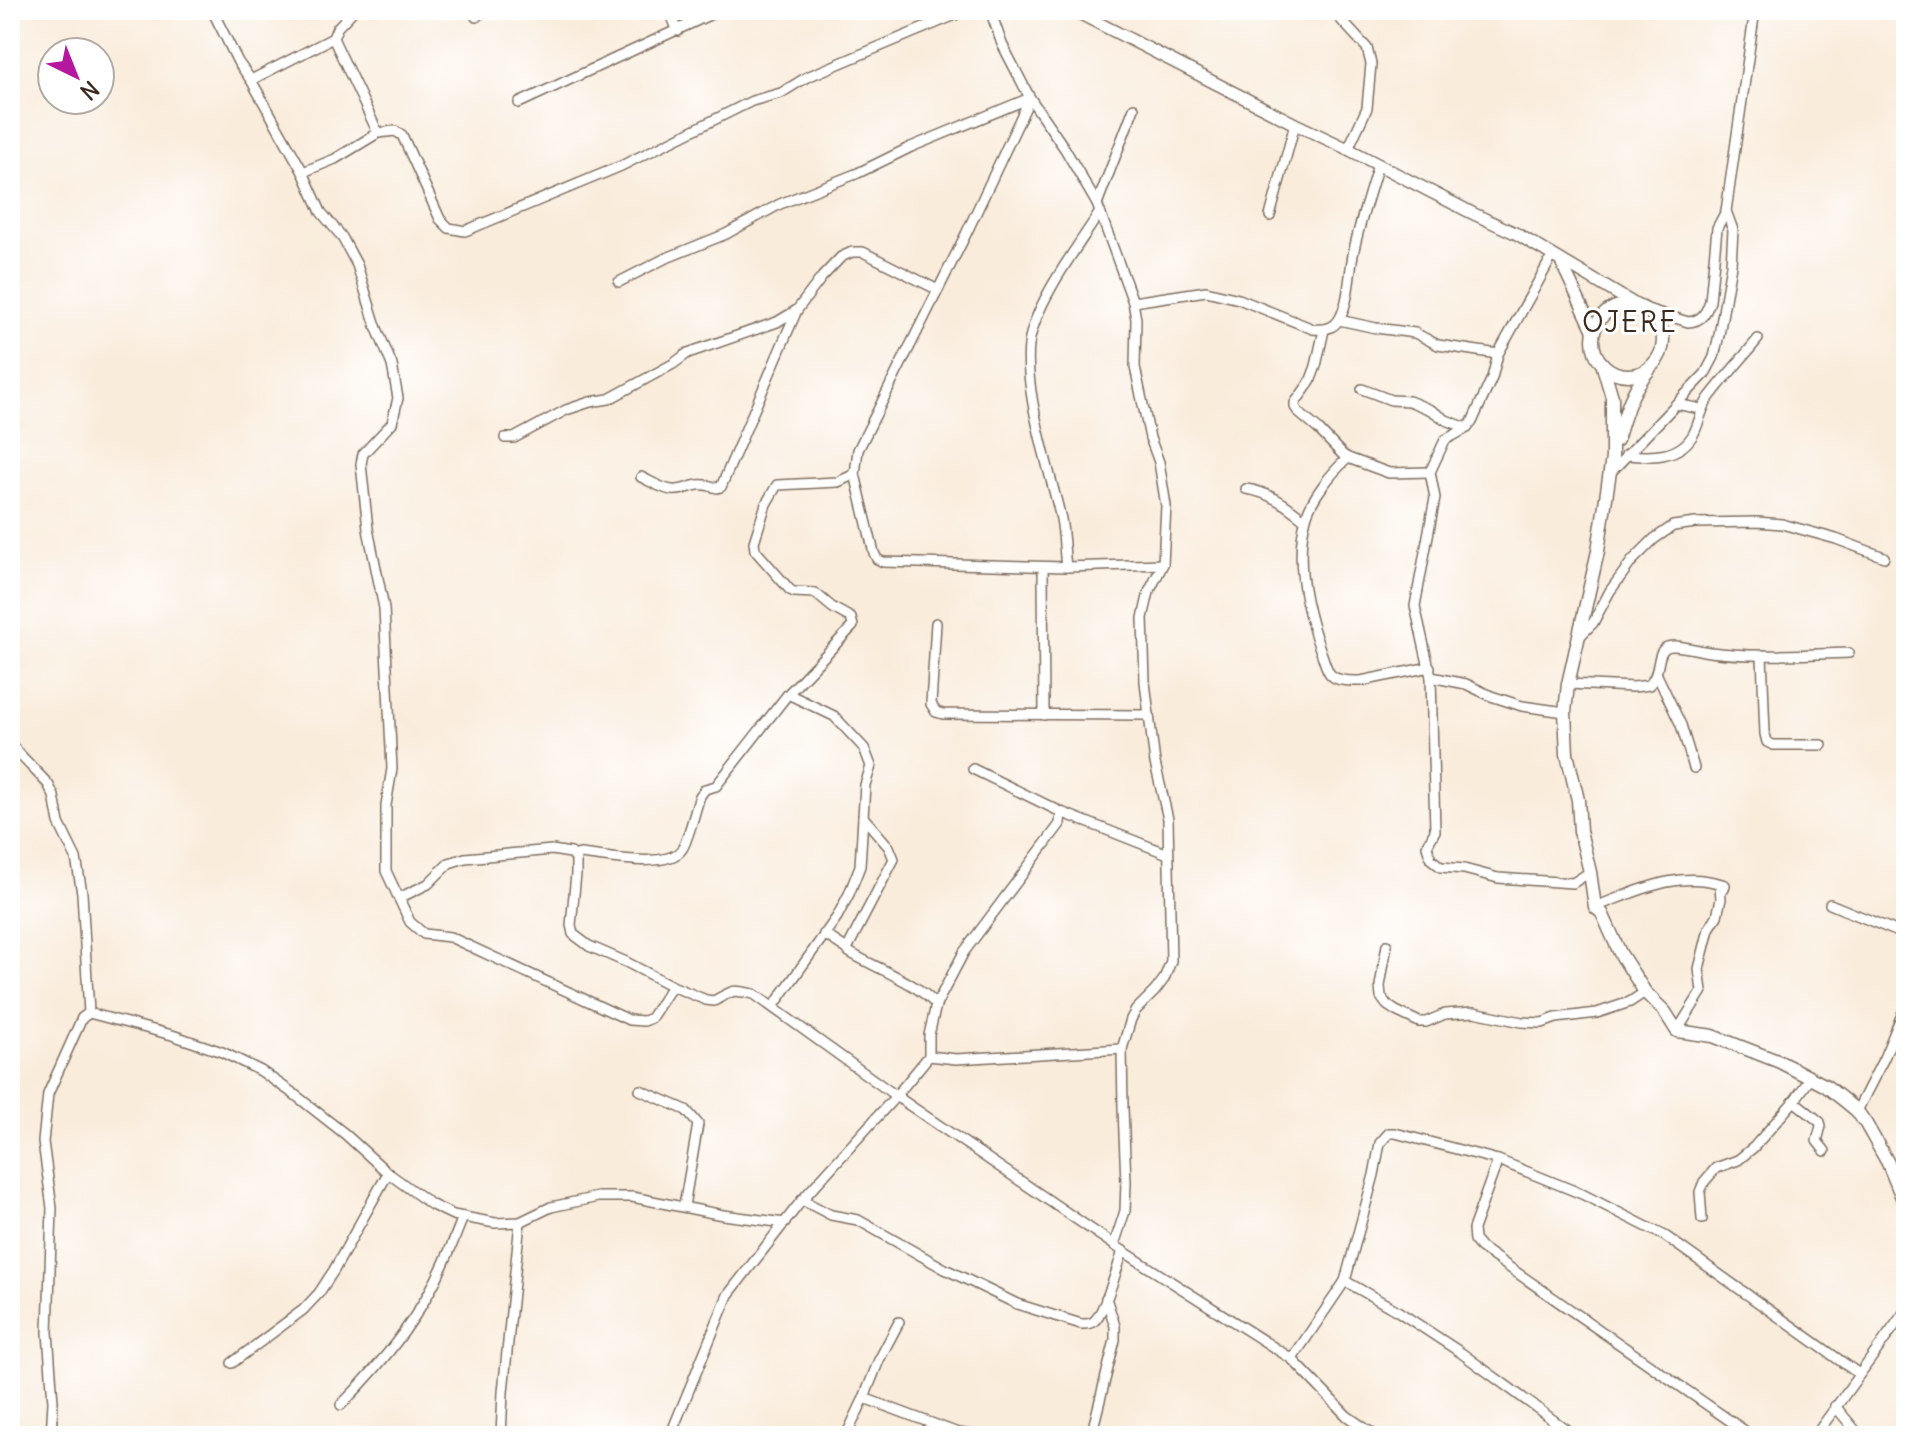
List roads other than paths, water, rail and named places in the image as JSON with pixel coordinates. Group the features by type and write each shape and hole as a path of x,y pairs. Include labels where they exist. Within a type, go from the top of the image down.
{"main road":[{"path":"1612,458 1627,406 1639,381 1659,358 1664,336 1655,317 1642,307 1625,305 1605,313 1594,332 1593,343 1602,363 1610,370 1632,375 1652,366"},
{"path":"1602,363 1612,397 1612,458 1598,551 1568,684 1565,712 1567,754 1578,800 1580,831 1595,907 1602,913 1620,953 1645,992 1665,1012 1677,1031 1713,1036 1780,1062 1826,1086 1857,1111 1888,1163 1906,1207"}],"street":[{"path":"212,10 238,62 303,172 321,212 342,237 357,265 392,365 398,398 392,423 363,454 361,464 368,529 384,608 392,769 386,805 386,871 410,922 424,934 450,937 629,1020 651,1018 672,986"},
{"path":"251,80 333,38 337,28 354,10"},
{"path":"669,10 678,31"},
{"path":"519,103 720,10"},
{"path":"303,172 335,159 378,133 395,131 402,135 440,219 449,228 465,231 621,166 752,101 781,93 807,77 967,10"},
{"path":"802,1200 831,1215 858,1220 945,1269 1017,1304 1090,1324 1096,1320 1106,1298 1125,1211 1122,1049 1136,1010 1164,979 1171,961 1168,819 1155,763 1149,715 1143,618 1149,592 1163,564 1166,506 1159,462 1150,438 1135,367 1136,319 1133,302 1099,208 1065,149 1030,98 1002,44 990,10"},
{"path":"1073,10 1517,234 1642,307 1688,322 1702,318 1710,301 1717,228 1726,211 1755,10"},
{"path":"1332,10 1367,48 1371,64 1367,108 1348,149"},
{"path":"333,38 378,133"},
{"path":"619,282 664,259 726,234 780,204 1030,98"},
{"path":"1030,98 858,450 855,474 874,553 883,562 1043,567 1163,564"},
{"path":"1066,567 1062,524 1037,421 1027,359 1031,332 1049,291 1099,208 1134,108"},
{"path":"1270,216 1295,124"},
{"path":"1133,302 1206,291 1239,299 1313,329 1324,330 1333,326 1339,320 1344,305 1354,250 1378,164"},
{"path":"1610,473 1705,374 1714,357 1731,265 1733,230 1726,211"},
{"path":"641,477 673,490 695,484 721,487 797,310 841,257 852,252 863,252 938,290"},
{"path":"1556,257 1594,332"},
{"path":"1556,257 1498,354 1481,405 1467,428 1445,440 1430,472 1435,498 1415,606 1431,672 1435,831 1427,846 1431,859 1441,867 1498,878 1573,883 1590,872"},
{"path":"505,438 514,438 566,410 609,399 688,353 777,322 797,310"},
{"path":"1339,320 1415,333 1438,345 1498,354"},
{"path":"1324,330 1310,382 1298,397 1295,407 1299,413 1348,458 1389,473 1430,472"},
{"path":"1626,455 1656,457 1677,449 1694,433 1701,409 1758,339"},
{"path":"1362,389 1391,400 1409,401 1467,428"},
{"path":"1676,404 1701,409"},
{"path":"1348,458 1327,482 1305,520 1302,569 1306,598 1313,629 1331,675 1340,680 1361,681 1431,672 1522,706 1565,712"},
{"path":"574,856 654,861 672,857 682,849 705,789 716,786 788,694 853,626 851,618 815,593 790,590 758,554 754,542 766,504 777,485 838,482 855,474"},
{"path":"1246,489 1260,491 1305,520"},
{"path":"1578,639 1593,623 1610,591 1632,561 1654,539 1673,526 1696,523 1782,524 1884,557"},
{"path":"1043,567 1044,715"},
{"path":"936,623 931,704 936,712 1149,715"},
{"path":"1568,684 1649,685 1657,675 1660,653 1671,645 1712,653 1849,653"},
{"path":"1762,655 1767,742 1773,745 1822,745"},
{"path":"1657,675 1681,725 1694,768"},
{"path":"773,1007 849,894 860,866 865,785 871,766 864,748 834,716 788,694"},
{"path":"10,744 48,784 54,796 59,823 76,858 82,893 89,1013"},
{"path":"973,769 1061,812 1168,854"},
{"path":"670,1436 728,1295 802,1200 929,1056 929,1035 936,1005 964,952 1060,824 1061,812"},
{"path":"847,949 894,859 889,847 863,817"},
{"path":"399,898 428,884 449,863 465,858 552,850 571,853 576,874 571,925 573,934 589,946 706,1000 714,1001 736,990 754,994 798,1028 1119,1248 1292,1359 1347,1416 1376,1436"},
{"path":"1595,907 1660,882 1688,878 1725,885 1724,888 1720,886 1717,916 1709,929 1699,969 1702,991 1677,1031"},
{"path":"1830,904 1896,931 1906,931"},
{"path":"824,934 871,965 928,994 936,1005"},
{"path":"1387,945 1381,997 1396,1011 1419,1022 1445,1014 1474,1012 1542,1023 1556,1018 1597,1013 1630,1002 1645,992"},
{"path":"1857,1111 1906,1005"},
{"path":"89,1013 172,1035 222,1052 261,1071 345,1134 388,1173 432,1205 453,1215 495,1223 520,1222 551,1207 598,1197 632,1197 723,1215 785,1223"},
{"path":"51,1436 53,1402 48,1332 52,1208 43,1142 48,1094 82,1018 89,1013"},
{"path":"929,1056 956,1059 1122,1049"},
{"path":"1702,1219 1700,1192 1709,1174 1738,1160 1754,1147 1810,1079"},
{"path":"640,1090 686,1110 698,1124 684,1206"},
{"path":"1794,1101 1820,1122 1817,1141 1825,1151"},
{"path":"1292,1359 1345,1281 1380,1143 1383,1137 1395,1133 1498,1160 1582,1194 1665,1236 1859,1374"},
{"path":"1498,1160 1473,1229 1474,1240 1480,1247 1752,1436"},
{"path":"232,1363 303,1310 319,1293 388,1173"},
{"path":"341,1405 381,1363 418,1311 443,1266 463,1217"},
{"path":"501,1436 520,1222"},
{"path":"1345,1281 1460,1352 1575,1436"},
{"path":"1091,1436 1115,1340 1115,1326 1106,1298"},
{"path":"1815,1436 1906,1310"},
{"path":"846,1436 899,1322"},
{"path":"864,1398 958,1433 979,1436"},
{"path":"1835,1406 1860,1436"}],"district":[{"name":"OJERE","path":"1630,322"}]}
